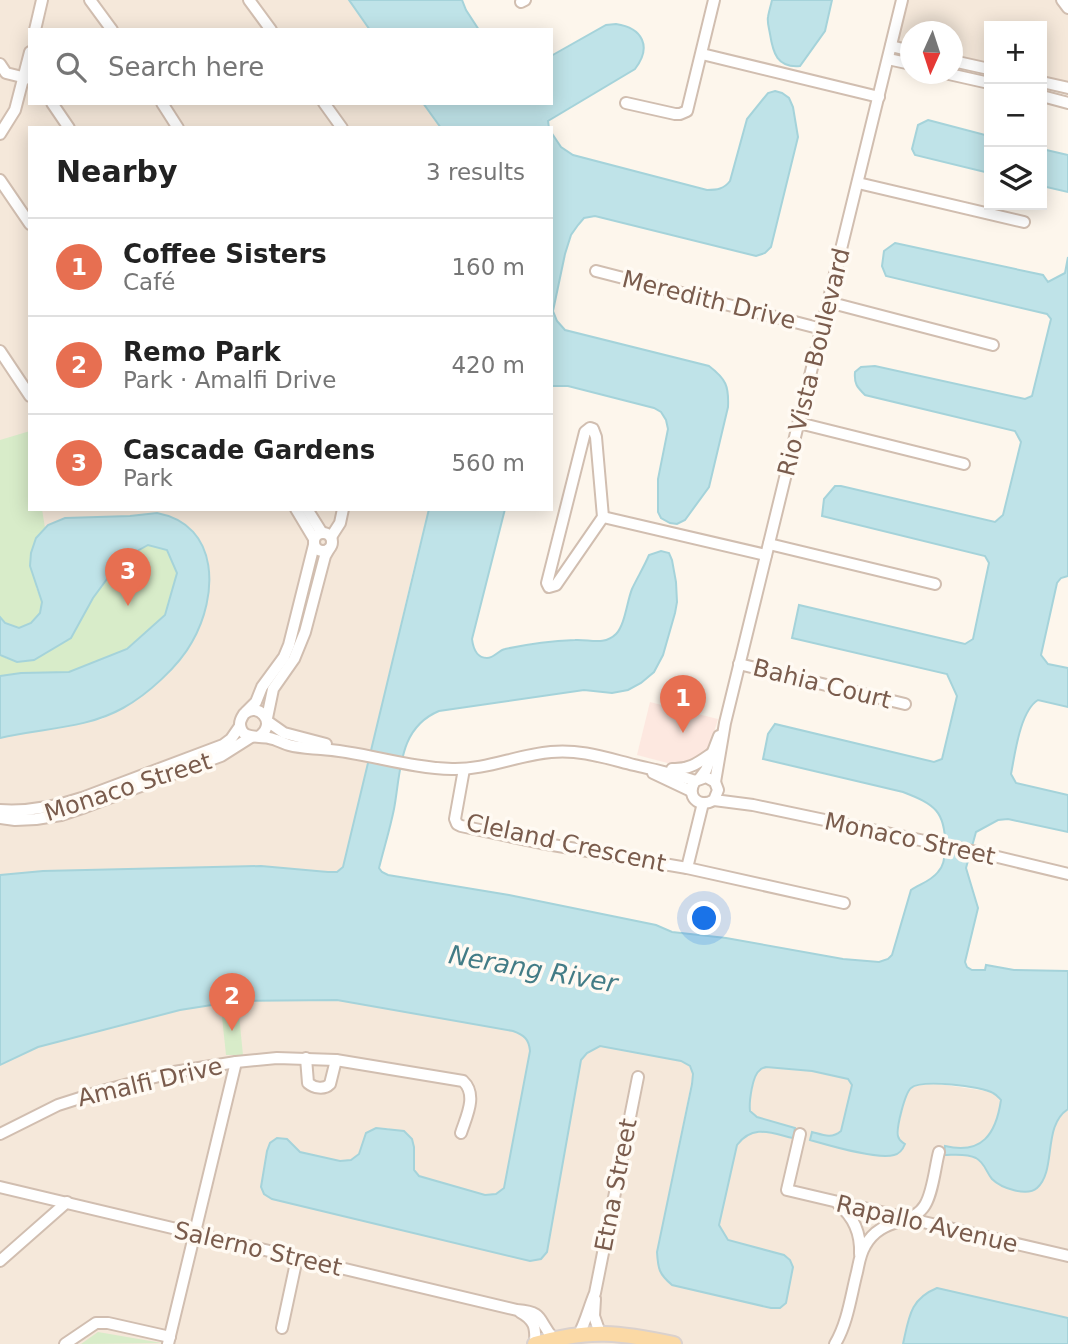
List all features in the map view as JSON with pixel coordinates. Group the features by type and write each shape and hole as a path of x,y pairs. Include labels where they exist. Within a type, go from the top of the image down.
{"main road":[{"path":"541,1341 579,1334 606,1333 674,1344"}],"street":[{"path":"35,28 42,0"},
{"path":"108,0 93,4 111,28"},
{"path":"250,0 270,28"},
{"path":"626,103 675,114 684,113 688,107 714,0"},
{"name":"Rio Vista Boulevard","path":"687,868 712,794 739,664 902,0"},
{"path":"1062,0 1068,8"},
{"path":"891,46 900,48"},
{"path":"702,54 878,97"},
{"path":"888,59 900,62"},
{"path":"963,63 984,68"},
{"path":"0,64 6,73 27,78 15,110 0,134"},
{"path":"963,77 984,82"},
{"path":"1047,83 1068,88"},
{"path":"1047,97 1068,103"},
{"path":"53,105 68,126"},
{"path":"163,105 177,126"},
{"path":"325,105 341,126"},
{"path":"0,180 28,221"},
{"path":"858,183 1024,222"},
{"name":"Meredith Drive","path":"596,271 822,329"},
{"path":"828,302 993,345"},
{"path":"0,351 28,393"},
{"path":"799,423 964,464"},
{"path":"590,428 596,437 598,466 603,517 556,585 549,587 547,583 585,432 590,428"},
{"path":"577,464 598,466"},
{"path":"343,511 340,523 320,539 289,645 284,657 262,687 256,702 240,720 242,731 255,737 300,747 342,750 439,768 464,769 550,752 589,753 696,783 711,779 712,794 695,800 696,783"},
{"path":"255,737 265,733 274,689 294,659 305,632 329,549 320,551 320,539 307,515"},
{"path":"603,517 935,584"},
{"path":"555,551 575,559"},
{"name":"Bahia Court","path":"739,664 905,704"},
{"path":"246,712 260,712 284,733 342,750"},
{"name":"Rio Vista Boulevard","path":"696,783 706,770 725,723"},
{"name":"Monaco Street","path":"0,818 15,820 61,815 85,807 205,756 231,739 240,726"},
{"name":"Monaco Street","path":"0,810 59,806 205,756 221,757 255,737"},
{"path":"663,771 687,769 712,753"},
{"path":"638,766 663,771 696,783"},
{"path":"439,768 450,772 460,785"},
{"name":"Cleland Crescent","path":"464,769 455,820 461,826 687,868"},
{"name":"Monaco Street","path":"712,794 1068,874"},
{"path":"687,868 844,903"},
{"name":"Amalfi Drive","path":"0,1134 58,1105 102,1091 174,1072 277,1058 336,1060 465,1082 470,1089 471,1098 461,1133"},
{"path":"306,1058 309,1083 320,1087 330,1084 336,1060"},
{"path":"65,1344 96,1323 108,1323 169,1341 236,1062"},
{"name":"Etna Street","path":"606,1333 594,1316 595,1293 638,1077"},
{"name":"Rapallo Avenue","path":"800,1134 787,1191 1065,1253"},
{"path":"939,1152 928,1198 929,1212 940,1227"},
{"name":"Salerno Street","path":"0,1187 530,1311 536,1313 547,1332 541,1341"},
{"path":"835,1344 843,1328 865,1245 887,1225 920,1211 928,1198"},
{"path":"0,1261 67,1202"},
{"path":"835,1202 848,1213 857,1228 859,1264"},
{"path":"282,1328 298,1258"},
{"name":"Etna Street","path":"579,1334 586,1322 595,1293"},
{"path":"517,1310 529,1316 541,1341"},
{"path":"843,1328 843,1344"}],"shaded area":[{"path":"0,0 349,0 369,28 28,28 28,105 424,105 440,126 28,126 28,511 428,511 343,867 337,872 261,866 43,871 0,875 0,738 102,719 150,690 192,643 157,513 65,518 48,525 36,538 0,617"},
{"path":"902,0 1068,0 1068,88 1047,83 1047,21 984,21 984,68 963,63 963,21 900,21 900,48 891,46"},
{"path":"650,702 718,719 706,751 688,763 675,765 637,755"},
{"path":"337,1000 523,1034 529,1042 530,1051 504,1189 496,1194 485,1195 419,1176 414,1170 414,1147 388,1128 376,1128 366,1133 359,1154 351,1160 340,1161 300,1152 287,1139 270,1143 547,1252 581,1060 600,1046 681,1061 690,1066 693,1074 657,1252 738,1244 728,1240 719,1225 737,1145 743,1137 760,1131 792,1137 795,1128 757,1117 750,1111 749,1103 756,1073 760,1069 766,1067 812,1071 848,1079 853,1085 841,1131 836,1136 812,1132 810,1140 900,1140 898,1127 906,1096 917,1085 932,1083 993,1092 1002,1100 993,1129 986,1141 962,1149 945,1146 944,1155 974,1157 983,1163 989,1176 1043,1181 1053,1130 1063,1112 1068,1109 1068,1318 938,1288 907,1327 903,1344 0,1344 0,1065 38,1047 180,1010 237,1001"}],"green space":[{"path":"28,432 28,511 42,511 45,528 36,538 36,587 42,602 40,613 31,623 19,628 5,623 0,617 0,440"},
{"path":"148,545 167,549 177,572 165,615 127,649 69,672 0,676 0,655 8,659 34,660 71,638 93,598 121,560"},
{"path":"238,1005 243,1055 226,1055 221,1007"},
{"path":"98,1332 162,1343 81,1344"}],"water":[{"path":"349,0 462,0 478,28 369,28"},
{"path":"772,0 832,0 825,31 800,66 786,65 775,53 768,21"},
{"path":"606,25 625,26 638,34 644,46 640,61 635,69 548,121 549,126 440,126 424,105 553,105 553,55"},
{"path":"775,91 789,98 798,137 771,247 756,256 595,216 584,218 571,235 553,311 553,135 561,147 573,155 707,190 717,189 730,181 747,119 768,93"},
{"path":"928,120 984,135 984,172 915,155 912,149 918,125"},
{"path":"1047,150 1068,155 1068,192 1047,187"},
{"name":"Nerang River","path":"895,243 1043,275 1048,282 1065,273 1068,257 1068,576 1057,583 1041,655 1048,664 1068,668 1068,707 1038,700 1032,706 1019,734 1011,774 1016,783 1068,795 1068,832 1008,819 998,820 976,832 966,868 978,908 965,962 967,967 972,970 985,970 986,965 1014,970 1068,971 1068,1109 1055,1126 1047,1170 1037,1188 1027,1192 1008,1188 992,1179 976,1158 944,1155 945,1146 969,1147 978,1144 991,1132 1001,1100 987,1090 952,1084 926,1084 911,1088 898,1126 898,1138 905,1144 901,1151 886,1156 852,1151 810,1140 812,1132 831,1136 841,1131 852,1085 848,1079 812,1071 762,1068 753,1083 750,1111 757,1117 795,1128 793,1138 770,1132 756,1132 743,1138 737,1145 719,1225 728,1240 784,1255 790,1260 793,1267 786,1303 780,1308 771,1308 672,1285 660,1271 657,1252 693,1074 690,1066 681,1061 600,1046 581,1060 547,1252 541,1259 530,1261 272,1199 264,1194 261,1187 267,1151 270,1143 277,1138 287,1139 300,1152 340,1161 351,1160 359,1154 366,1133 376,1128 404,1131 412,1139 414,1170 419,1176 485,1195 496,1194 504,1188 530,1051 525,1038 513,1031 337,1000 237,1001 180,1010 38,1047 0,1065 0,875 43,871 261,866 337,872 343,867 429,511 504,511 472,639 476,652 483,658 492,657 505,649 531,644 575,640 601,641 611,638 622,625 632,589 649,555 661,551 669,553 672,560 677,602 663,655 654,672 628,690 612,693 584,690 439,711 416,728 404,752 379,868 382,872 656,925 672,932 726,938 843,959 879,962 888,959 892,955 911,890 932,878 943,863 945,835 940,817 930,805 903,792 763,759 768,734 775,724 934,762 942,759 957,696 947,674 792,638 799,605 965,644 973,639 989,563 985,556 822,516 824,499 835,486 841,486 995,522 1003,515 1021,442 1015,431 865,395 857,385 855,372 861,367 875,366 1025,399 1032,396 1051,319 1047,314 886,276 882,266 884,251"},
{"path":"553,311 565,330 709,366 719,375 728,394 728,407 709,487 685,520 677,524 670,523 661,518 658,512 658,479 668,429 661,412 568,386 553,386"},
{"path":"157,513 178,520 193,532 203,547 208,565 206,605 201,624 186,651 152,688 109,715 79,724 0,738 0,676 69,672 127,649 165,615 177,573 167,550 148,545 121,560 93,598 71,638 34,660 17,662 0,655 0,617 5,623 19,628 31,623 40,613 42,602 30,566 36,538 48,525 65,518"},
{"path":"937,1288 1068,1318 1068,1344 903,1344 909,1317 916,1303"}],"place":[{"name":"Cascade Gardens","path":"128,606"},
{"name":"Coffee Sisters","path":"683,733"},
{"name":"Remo Park","path":"232,1031"}]}
